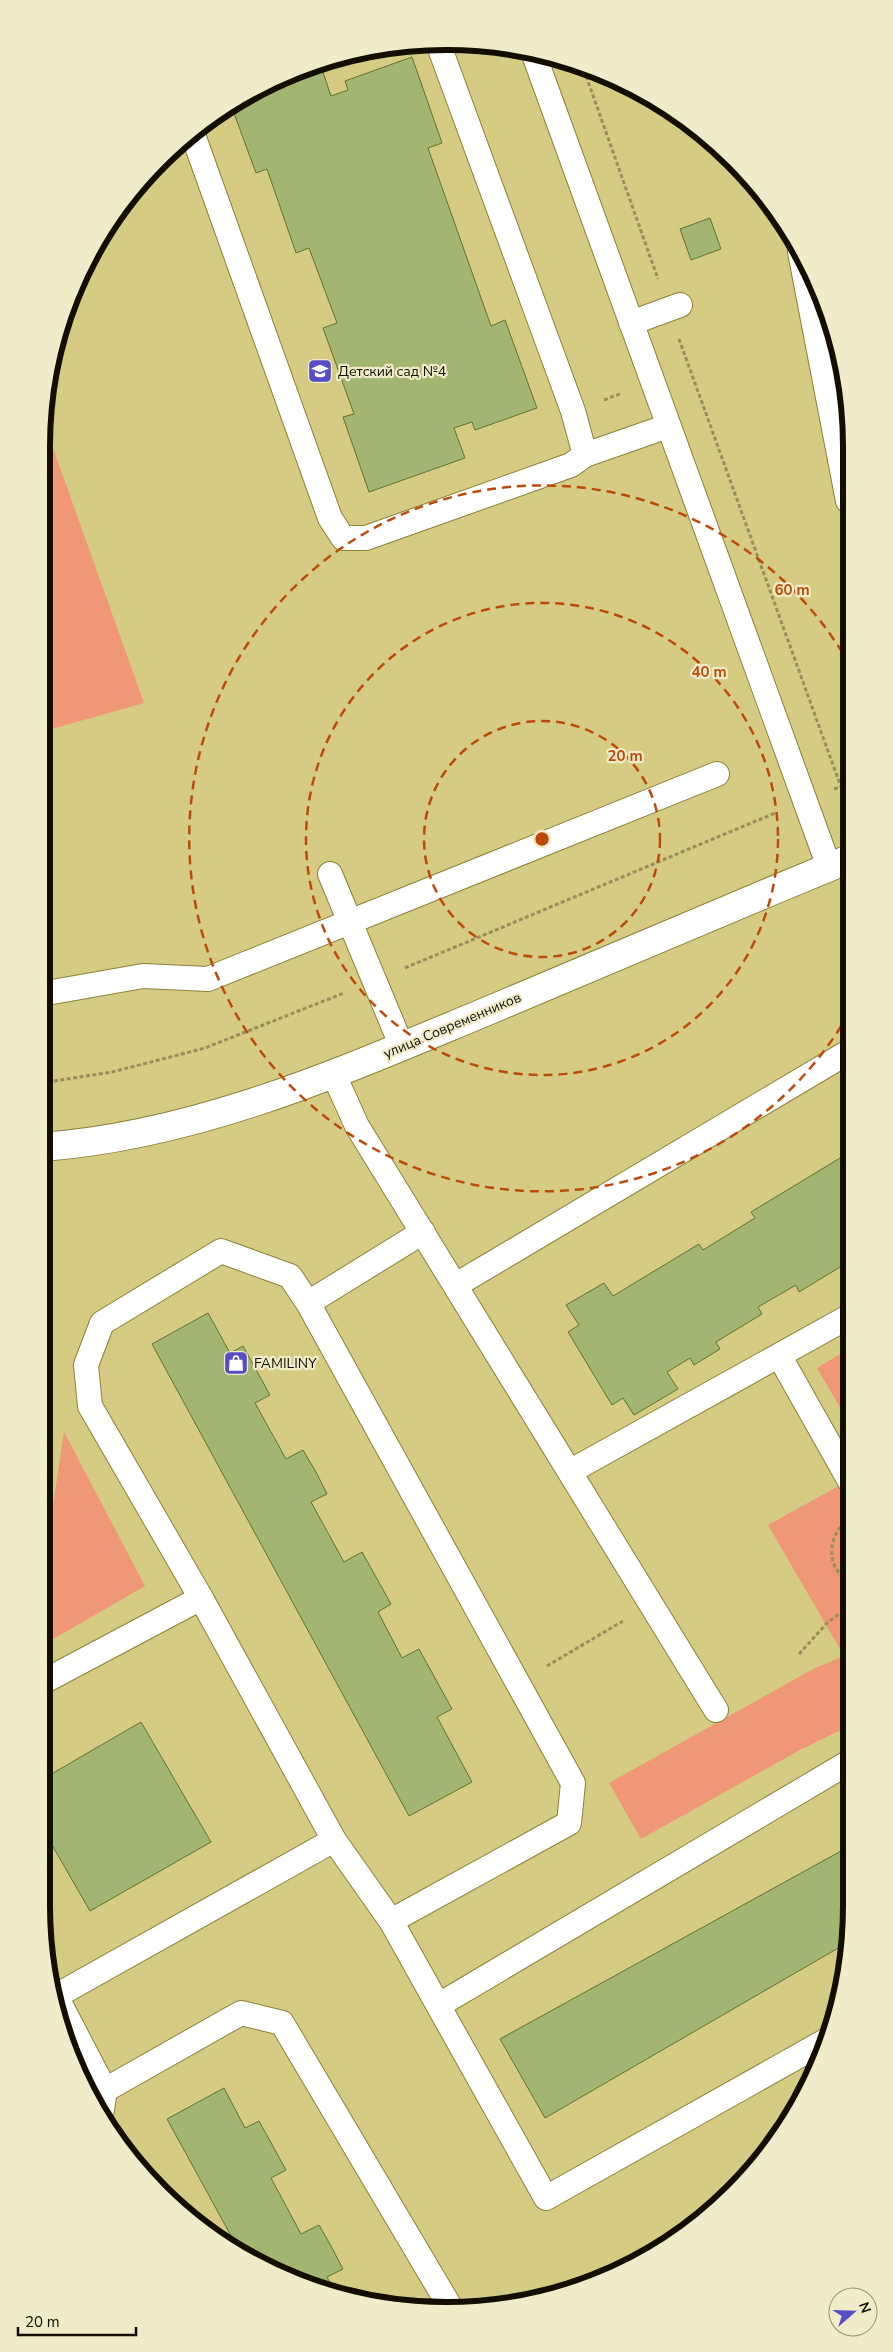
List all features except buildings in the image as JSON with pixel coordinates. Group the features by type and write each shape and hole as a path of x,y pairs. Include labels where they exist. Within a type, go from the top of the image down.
{"street":[{"name":"улица Современников","path":"50,1146 122,1138 209,1116 334,1074 839,863"}],"lane":[{"path":"441,50 573,411 585,455"},
{"path":"536,61 804,802 839,863"},
{"path":"195,140 330,518 343,538 366,538 571,466 585,455 668,426"},
{"path":"805,277 843,475"},
{"path":"631,323 674,308"},
{"path":"50,992 143,976 208,979 717,774"},
{"path":"330,874 402,1047"},
{"path":"456,1285 843,1055"},
{"path":"334,1074 357,1126 571,1471 716,1710"},
{"path":"308,1303 423,1232"},
{"path":"391,1922 569,1823 573,1782 308,1303 290,1276 221,1252 102,1323 86,1365 90,1406 200,1598 334,1840 391,1922 546,2198 817,2045"},
{"path":"571,1471 780,1357 843,1320"},
{"path":"780,1357 843,1469"},
{"path":"50,1678 200,1598"},
{"path":"439,2005 843,1766"},
{"path":"61,1994 334,1840"},
{"path":"105,2090 241,2013 282,2023 448,2302"},
{"path":"66,2017 105,2090 103,2104"}],"path":[{"path":"586,76 674,308 843,792"},
{"path":"50,1082 112,1072 205,1048 374,981 841,787"},
{"path":"843,1522 831,1543 835,1567 843,1576"},
{"path":"518,1683 651,1604"},
{"path":"799,1654 827,1623 843,1611"}],"shaded area":[{"path":"50,440 144,703 50,729"},
{"path":"843,1352 843,1412 817,1368"},
{"path":"64,1432 145,1586 50,1641 50,1526"},
{"path":"843,1483 843,1654 768,1525"},
{"path":"843,1656 843,1729 798,1751 641,1839 609,1783 813,1669"}],"place":[{"name":"Детский сад №4","path":"320,371"},
{"name":"FAMILINY","path":"236,1363"}]}
